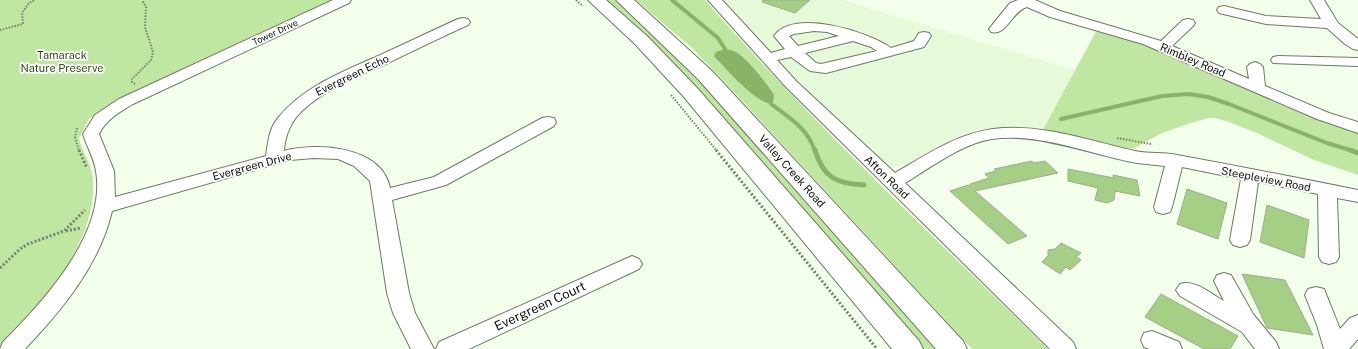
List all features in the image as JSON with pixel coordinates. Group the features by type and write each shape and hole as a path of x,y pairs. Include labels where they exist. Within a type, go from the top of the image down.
{"main road":[{"name":"Valley Creek Road","path":"624,0 662,33 705,75 953,349"},
{"path":"590,4 641,40 678,78 909,349"}],"street":[{"name":"Tower Drive","path":"11,349 44,315 64,289 90,246 99,225 95,207 106,191 106,176 103,162 91,134 94,125 102,116 114,108 344,0"},
{"name":"Afton Road","path":"715,0 767,58 892,183 1064,349"},
{"path":"1317,0 1326,19 1338,32 1358,46"},
{"path":"996,29 1015,6 1027,1"},
{"name":"Rimbley Road","path":"1027,1 1055,14 1163,47 1323,116 1358,128"},
{"path":"1224,10 1266,20 1331,24"},
{"name":"Evergreen Echo","path":"275,158 274,148 278,132 295,108 307,98 336,82 463,22"},
{"path":"1163,47 1188,23"},
{"path":"889,53 876,44 820,26 788,31 781,36 811,66 819,69 889,53 919,44 924,36"},
{"path":"767,58 854,37"},
{"path":"1278,60 1358,62"},
{"path":"1255,67 1258,88"},
{"path":"383,196 422,187 440,181 548,122"},
{"name":"Steepleview Road","path":"892,183 956,146 973,138 986,135 1012,133 1034,134 1102,147 1148,159 1175,160 1250,176 1358,196"},
{"name":"Evergreen Drive","path":"95,207 275,158 306,152 341,154 354,158 373,171 379,180 383,196 398,293 404,313 415,336 424,349"},
{"path":"1163,207 1175,160"},
{"path":"1240,240 1250,176"},
{"path":"1327,190 1329,257"},
{"name":"Evergreen Court","path":"447,349 632,264"},
{"path":"1224,281 1250,328 1268,349"},
{"path":"1187,290 1250,328"},
{"path":"1316,295 1336,349"},
{"path":"1336,349 1358,324"}],"path":[{"path":"0,30 23,24 22,13 25,8 35,0"},
{"path":"133,89 139,86 132,82 132,79 151,60 153,52 146,27 146,8 142,0"},
{"path":"576,0 590,4"},
{"path":"669,93 877,349"},
{"path":"80,124 74,133 75,141 87,170"},
{"path":"0,268 20,249 28,244 64,232 85,211 95,207"}],"shaded area":[{"path":"722,0 842,0 1075,70 1043,129 1048,131 1011,127 977,130 951,139 905,165 893,167 880,160 815,98"},
{"path":"725,49 739,54 756,71 774,95 773,102 771,104 764,102 749,91 714,56 716,52"}],"green space":[{"name":"Tamarack Nature Preserve","path":"0,0 334,0 117,100 89,119 79,138 93,175 92,204 86,228 76,250 48,293 0,348"},
{"path":"605,0 614,0 625,8 688,67 939,349 923,349 691,82 654,44"},
{"path":"636,0 705,0 787,90 830,134 1048,349 972,349 721,78 693,49"},
{"path":"1099,26 1358,128 1358,175 1314,160 1259,134 1215,118 1209,118 1191,123 1162,133 1133,149 1040,135"}],"building":[{"path":"763,0 810,0 795,13 762,2"},
{"path":"1032,161 1034,163 1045,161 1058,173 975,191 1027,236 1008,244 950,191 968,185 970,186 970,184 989,178 985,174 996,171 994,169"},
{"path":"1068,169 1114,178 1113,175 1137,180 1140,196 1115,191 1114,200 1107,203 1095,200 1098,188 1068,181"},
{"path":"1187,189 1227,203 1218,239 1177,224"},
{"path":"1267,205 1309,220 1304,258 1260,242"},
{"path":"1061,243 1081,253 1076,257 1081,260 1070,270 1066,267 1060,274 1042,262 1048,256 1048,250 1055,249"},
{"path":"1242,274 1285,280 1313,335 1267,328"},
{"path":"1161,294 1238,336 1230,349 1204,349 1145,317"}],"waterway":[{"path":"672,0 718,38 725,49"},
{"path":"1061,119 1162,96 1188,94 1208,97 1229,104 1327,143 1351,150"},
{"path":"771,104 803,130 808,136 815,151"},
{"path":"815,150 822,167 832,177 838,181 864,185"},
{"path":"1351,150 1358,153"}]}
